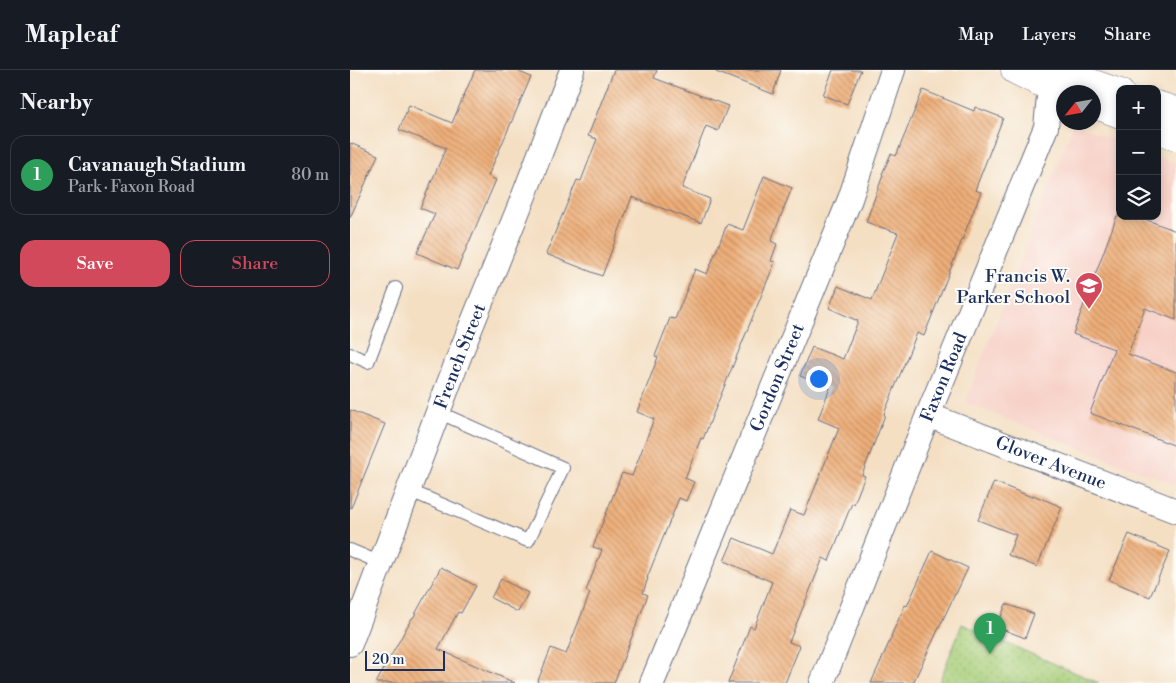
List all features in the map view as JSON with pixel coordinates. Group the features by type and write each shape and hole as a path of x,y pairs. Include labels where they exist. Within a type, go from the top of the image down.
{"street":[{"name":"French Street","path":"350,644 462,349 572,70"},
{"name":"Gordon Street","path":"652,683 850,200 893,70"},
{"path":"1015,70 1116,92"},
{"name":"Faxon Road","path":"822,683 928,415 1046,127 1055,80"},
{"path":"1161,106 1176,111"},
{"path":"1101,107 1116,112"},
{"path":"1160,130 1176,136"},
{"name":"Glover Avenue","path":"928,415 1176,511"}],"lane":[{"path":"350,354 368,362 396,288"},
{"path":"408,490 528,541 563,468 438,412"},
{"path":"350,550 381,563"}],"shaded area":[{"name":"Francis W. Parker School","path":"1071,130 1089,130 1116,140 1116,220 1161,220 1161,158 1176,164 1176,485 965,403"}],"green space":[{"path":"962,624 1099,683 939,683"}],"building":[{"path":"475,70 515,70 531,77 488,176 496,180 457,270 417,253 435,214 420,208 446,148 399,130 409,105 452,123"},
{"path":"614,70 657,70 654,78 728,106 718,131 706,126 682,188 710,199 701,223 632,197 602,276 546,254 577,180 581,181 597,139 588,136"},
{"path":"716,70 781,70 773,94 716,72"},
{"path":"833,70 861,70 847,104 823,95"},
{"path":"923,90 974,111 975,107 1003,118 975,190 981,192 924,336 917,333 884,414 862,475 865,476 854,504 852,503 829,561 823,558 789,642 800,646 785,683 728,683 750,626 754,628 772,582 724,561 734,538 772,554 790,510 804,515 839,428 818,419 830,388 800,376 812,347 843,359 858,321 829,308 838,286 872,300 898,233 866,222 882,174 891,154 896,156"},
{"path":"350,143 378,155 350,218"},
{"path":"764,176 792,188 771,241 777,244 771,261 775,262 703,439 701,438 685,478 694,482 686,501 679,498 647,578 643,593 648,595 614,683 537,683 551,648 566,654 590,593 586,591 602,550 593,547 622,473 632,476 654,419 637,412 658,357 655,356 670,318 675,319 695,269 707,274 727,224 743,230"},
{"path":"1116,219 1147,220 1176,231 1176,320 1145,308 1128,354 1176,372 1176,446 1090,413 1114,349 1073,334"},
{"path":"350,410 385,424 351,508 350,508"},
{"path":"994,482 1062,507 1037,567 1008,555 1016,535 978,520"},
{"path":"1129,534 1170,551 1150,597 1109,580"},
{"path":"932,551 968,568 956,594 913,683 871,683 905,605 907,606"},
{"path":"441,567 476,586 461,613 458,612 438,649 515,683 376,683"},
{"path":"501,579 528,593 518,612 491,598"},
{"path":"1006,604 1034,614 1025,638 997,627"}],"place":[{"name":"Francis W. Parker School","path":"1089,310"},
{"name":"Cavanaugh Stadium","path":"990,654"}]}
